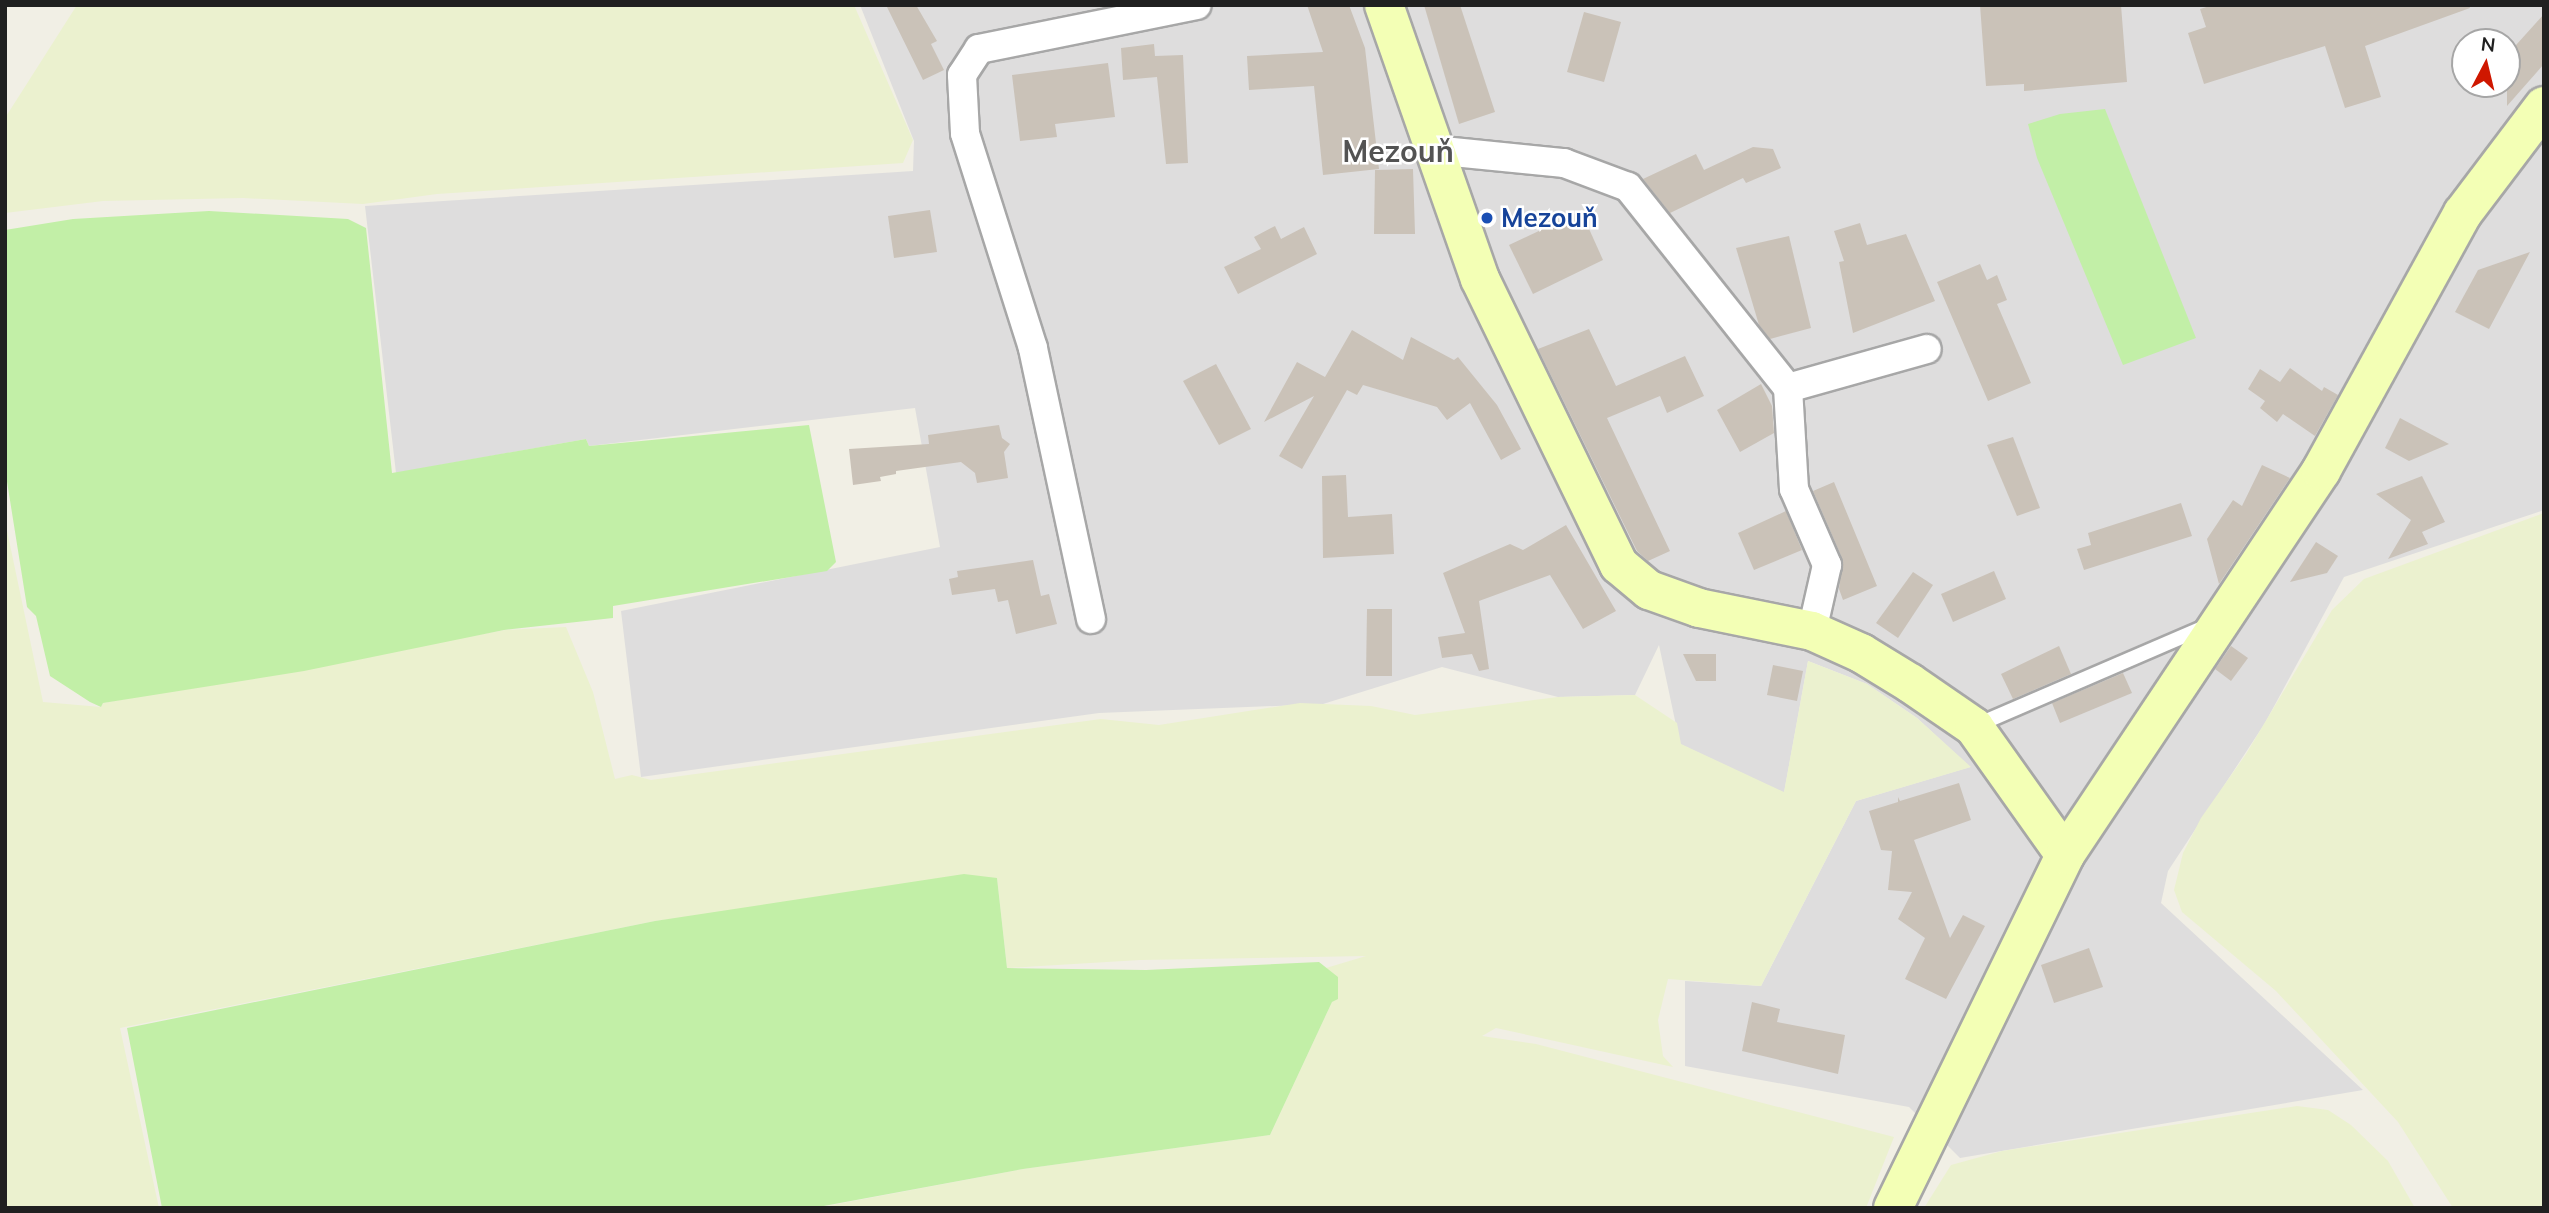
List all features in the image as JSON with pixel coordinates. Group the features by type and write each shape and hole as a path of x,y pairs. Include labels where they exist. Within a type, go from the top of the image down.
{"street":[{"path":"1091,619 1033,348 965,133 962,75 979,49 1197,5"},
{"path":"1384,5 1480,279 1619,565 1649,590 1699,608 1812,631 1861,653 1974,727 2064,855"},
{"path":"1894,1208 2064,855 2321,471 2463,213 2544,106"},
{"path":"1433,150 1564,163 1628,187 1788,388 1794,489 1827,565 1812,631"},
{"path":"1788,388 1927,349"}],"lane":[{"path":"1974,727 2218,622"}],"shaded area":[{"path":"860,5 2544,5 2544,510 2344,577 2265,723 2168,871 2161,903 2363,1090 1960,1158 1909,1107 1685,1066 1685,981 1761,986 1856,801 1970,767 1917,718 1867,684 1808,661 1784,793 1680,744 1659,645 1635,695 1558,697 1442,667 1323,704 1099,713 641,777 621,611 940,547 915,408 589,446 586,439 396,473 365,206 913,171 914,141"}],"green space":[{"path":"77,5 854,5 913,140 903,163 437,194 363,204 243,198 103,201 5,213 5,118"},
{"path":"2105,109 2196,338 2123,365 2037,158 2028,124 2060,114"},
{"path":"209,211 348,219 366,228 392,473 586,439 589,446 809,425 836,562 827,571 613,606 613,618 504,630 304,671 103,703 101,707 90,702 50,676 36,616 27,607 5,469 5,230 73,219"},
{"path":"2544,513 2544,1208 2453,1208 2398,1122 2276,991 2182,912 2174,890 2183,853 2201,818 2246,754 2332,610 2364,579"},
{"path":"5,521 43,702 101,707 103,703 505,630 566,627 593,692 615,779 632,775 651,780 1101,719 1159,725 1300,703 1371,706 1415,715 1558,697 1635,695 1677,723 1681,744 1784,792 1808,661 1867,684 1917,718 1971,767 1856,801 1761,986 1668,979 1658,1020 1663,1056 1673,1067 1496,1028 1482,1036 1536,1044 1894,1137 1866,1208 816,1208 1023,1169 1270,1135 1332,1002 1337,999 1338,978 1326,968 1366,956 1140,960 1007,968 997,878 655,921 120,1028 159,1208 5,1208"},
{"path":"964,874 997,878 1007,968 1146,970 1319,962 1338,977 1338,999 1332,1002 1270,1135 1023,1169 813,1208 162,1208 127,1028 655,921"},
{"path":"2297,1106 2328,1110 2351,1125 2388,1161 2415,1208 1924,1208 1951,1165 2002,1151"}],"building":[{"path":"886,5 916,5 937,41 931,44 944,70 923,80"},
{"path":"1307,5 1349,5 1365,48 1379,169 1323,175 1314,86 1249,90 1247,56 1323,52"},
{"path":"1424,5 1460,5 1495,112 1459,124"},
{"path":"1980,5 2121,5 2127,82 2024,91 2024,84 1986,86"},
{"path":"2213,5 2469,5 2470,8 2365,46 2381,97 2345,108 2325,46 2204,84 2188,33 2206,27 2200,9"},
{"path":"1584,12 1621,22 1604,82 1567,72"},
{"path":"2544,14 2544,64 2521,90 2521,39"},
{"path":"1154,44 1155,56 1183,55 1188,163 1166,164 1157,77 1123,80 1121,48"},
{"path":"1108,63 1115,117 1055,124 1057,137 1020,141 1012,75"},
{"path":"1753,147 1773,149 1781,168 1746,183 1743,178 1670,213 1643,179 1696,154 1704,170"},
{"path":"1413,169 1415,234 1374,234 1375,170"},
{"path":"930,210 937,252 894,258 888,216"},
{"path":"1581,211 1603,260 1533,294 1509,245"},
{"path":"1860,223 1867,245 1906,234 1935,301 1853,333 1839,262 1844,261 1834,231"},
{"path":"1275,226 1281,239 1304,227 1317,254 1238,294 1224,267 1261,249 1254,237"},
{"path":"1789,236 1811,328 1770,339 1759,325 1736,248"},
{"path":"2530,252 2489,329 2455,312 2478,270"},
{"path":"1980,264 1987,280 1997,275 2007,300 1997,304 2031,383 1988,401 1937,282"},
{"path":"1589,329 1616,386 1685,356 1704,396 1667,413 1660,396 1607,418 1670,551 1648,561 1637,551 1538,349"},
{"path":"1352,330 1403,360 1411,337 1454,360 1458,357 1497,405 1521,449 1501,460 1470,403 1447,420 1437,407 1363,385 1357,395 1347,390 1302,469 1279,456 1314,396 1264,422 1297,362 1325,377"},
{"path":"1216,364 1251,429 1219,445 1183,381"},
{"path":"2290,368 2322,391 2324,387 2338,395 2315,436 2283,414 2277,422 2260,408 2265,401 2248,389 2260,369 2280,382"},
{"path":"1761,384 1772,406 1774,433 1740,452 1717,410"},
{"path":"2400,418 2449,444 2409,461 2385,448"},
{"path":"999,425 1002,438 1010,444 1004,452 1008,478 977,483 975,473 961,462 896,471 896,474 880,477 881,481 853,485 849,449 929,444 928,435"},
{"path":"2013,437 2040,508 2017,516 1987,445"},
{"path":"2262,465 2290,478 2219,584 2207,539 2233,500 2242,506"},
{"path":"1346,475 1348,517 1392,514 1394,554 1323,558 1322,476"},
{"path":"2422,476 2445,522 2422,532 2428,544 2388,559 2411,520 2376,494"},
{"path":"1834,482 1877,586 1843,600 1839,589 1842,558 1813,491"},
{"path":"2181,503 2192,536 2084,570 2077,549 2091,545 2088,533"},
{"path":"1786,511 1802,550 1754,570 1738,533"},
{"path":"1566,525 1616,611 1583,629 1550,575 1479,601 1489,669 1479,671 1472,654 1442,658 1438,637 1465,633 1443,573 1510,544 1523,550"},
{"path":"2316,542 2338,556 2327,573 2290,582"},
{"path":"1033,560 1041,596 1049,594 1057,624 1016,634 1008,600 998,602 995,589 952,595 949,579 958,577 957,571"},
{"path":"1994,571 2006,599 1953,622 1941,594"},
{"path":"1913,572 1933,585 1898,638 1876,623"},
{"path":"1367,609 1392,609 1392,676 1366,676"},
{"path":"2059,646 2071,674 2013,699 2001,674"},
{"path":"2231,646 2248,658 2231,681 2215,669"},
{"path":"1683,654 1716,654 1716,681 1696,681"},
{"path":"1773,665 1803,671 1797,701 1767,695"},
{"path":"2123,673 2132,693 2060,723 2052,703"},
{"path":"1959,783 1971,820 1914,840 1950,938 1963,915 1985,926 1946,999 1905,979 1925,938 1898,919 1912,892 1888,890 1892,851 1881,850 1869,811 1898,802 1898,797 1900,801"},
{"path":"2089,948 2103,987 2054,1003 2041,965"},
{"path":"1752,1002 1780,1009 1777,1022 1845,1035 1838,1074 1742,1051"}],"place":[{"name":"Mezouň","path":"1487,218"}],"district":[{"name":"Mezouň","path":"1398,151"}]}
